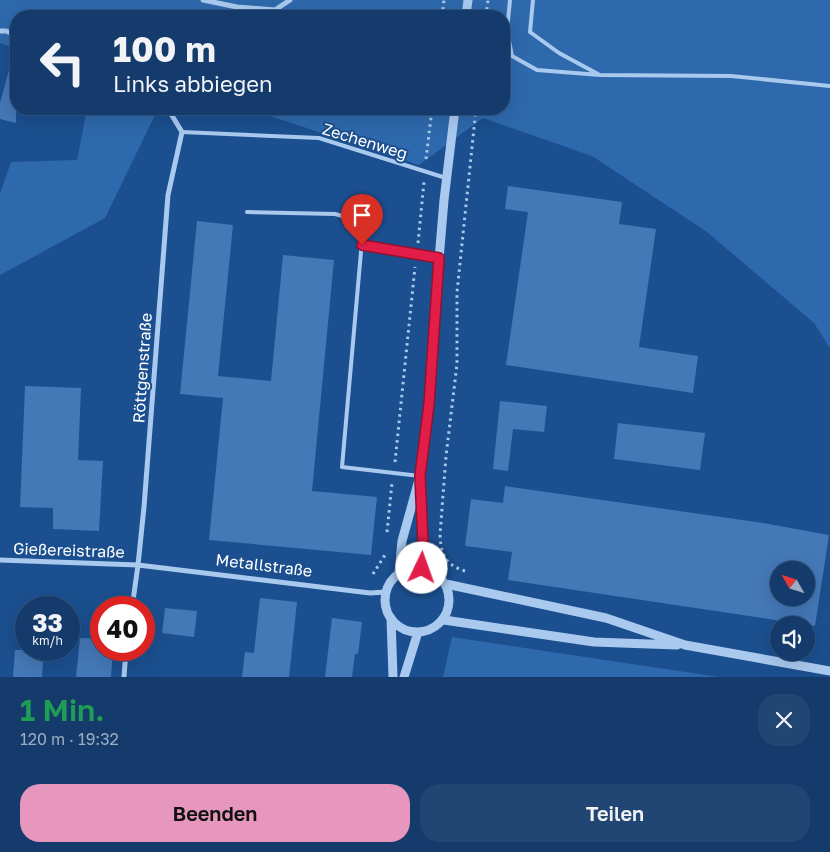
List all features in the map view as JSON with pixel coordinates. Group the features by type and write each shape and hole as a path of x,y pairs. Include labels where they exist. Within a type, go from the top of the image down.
{"street":[{"path":"203,0 237,7 275,10 290,0"},
{"path":"172,115 182,132"},
{"path":"399,574 402,541 420,476 429,404 444,200 454,115"},
{"name":"Röttgenstraße","path":"134,596 138,565 168,195 182,132"},
{"path":"420,476 423,543 422,568"},
{"name":"Gießereistraße","path":"0,560 138,565"},
{"name":"Metallstraße","path":"138,565 370,593 386,592"},
{"path":"446,584 450,603 444,620 432,630 418,632 401,628 387,611 386,592 389,585 399,574 413,568 422,568 433,571 446,584 606,618 685,645"},
{"path":"391,618 393,677"},
{"path":"444,620 594,642 685,645 830,671"},
{"path":"404,677 418,632"},
{"path":"124,677 125,661"}],"lane":[{"path":"533,0 530,32 559,53 600,75"},
{"path":"510,46 512,56 537,70 600,75 731,76 830,86"},
{"name":"Zechenweg","path":"182,132 319,138 447,178"},
{"path":"247,212 335,214 358,220 363,229 362,245 342,467 420,476"},
{"path":"362,245 439,258"}],"path":[{"path":"417,251 431,115"},
{"path":"467,572 447,561 441,545 440,535 446,456 457,364 457,292 475,115"},
{"path":"394,467 416,260"},
{"path":"387,535 393,476"},
{"path":"374,574 385,555"}],"shaded area":[{"path":"0,0 830,0 830,348 814,323 707,232 592,156 483,118 419,165 267,115 510,115 510,10 10,10 10,47 0,43"},
{"path":"86,115 155,115 105,218 0,275 0,194 11,162 77,160"},
{"path":"452,637 719,677 443,677"}],"building":[{"path":"10,67 10,115 16,115 16,123 0,119 0,103"},
{"path":"508,186 622,202 619,224 656,229 639,347 698,356 693,393 506,365 528,212 505,209"},
{"path":"197,221 233,225 218,376 271,381 283,255 334,260 312,491 377,497 371,555 209,540 223,398 180,394"},
{"path":"25,386 81,388 78,460 103,461 99,531 53,529 53,508 20,507"},
{"path":"500,401 547,406 544,432 513,429 508,471 493,469"},
{"path":"618,423 705,433 700,470 614,459"},
{"path":"505,486 763,523 829,535 815,626 815,616 770,616 770,619 508,580 512,552 465,546 471,499 503,503"},
{"path":"260,598 297,602 289,677 242,677 245,652 254,653"},
{"path":"165,608 197,611 194,637 162,633"},
{"path":"332,618 362,622 358,654 355,654 352,677 325,677"},
{"path":"80,638 90,638 90,661 112,661 111,677 76,677 78,661 80,661"},
{"path":"15,650 15,661 43,661 42,677 13,677"}],"route":[{"path":"362,245 439,258 429,404 420,476 423,543 422,568"}]}
